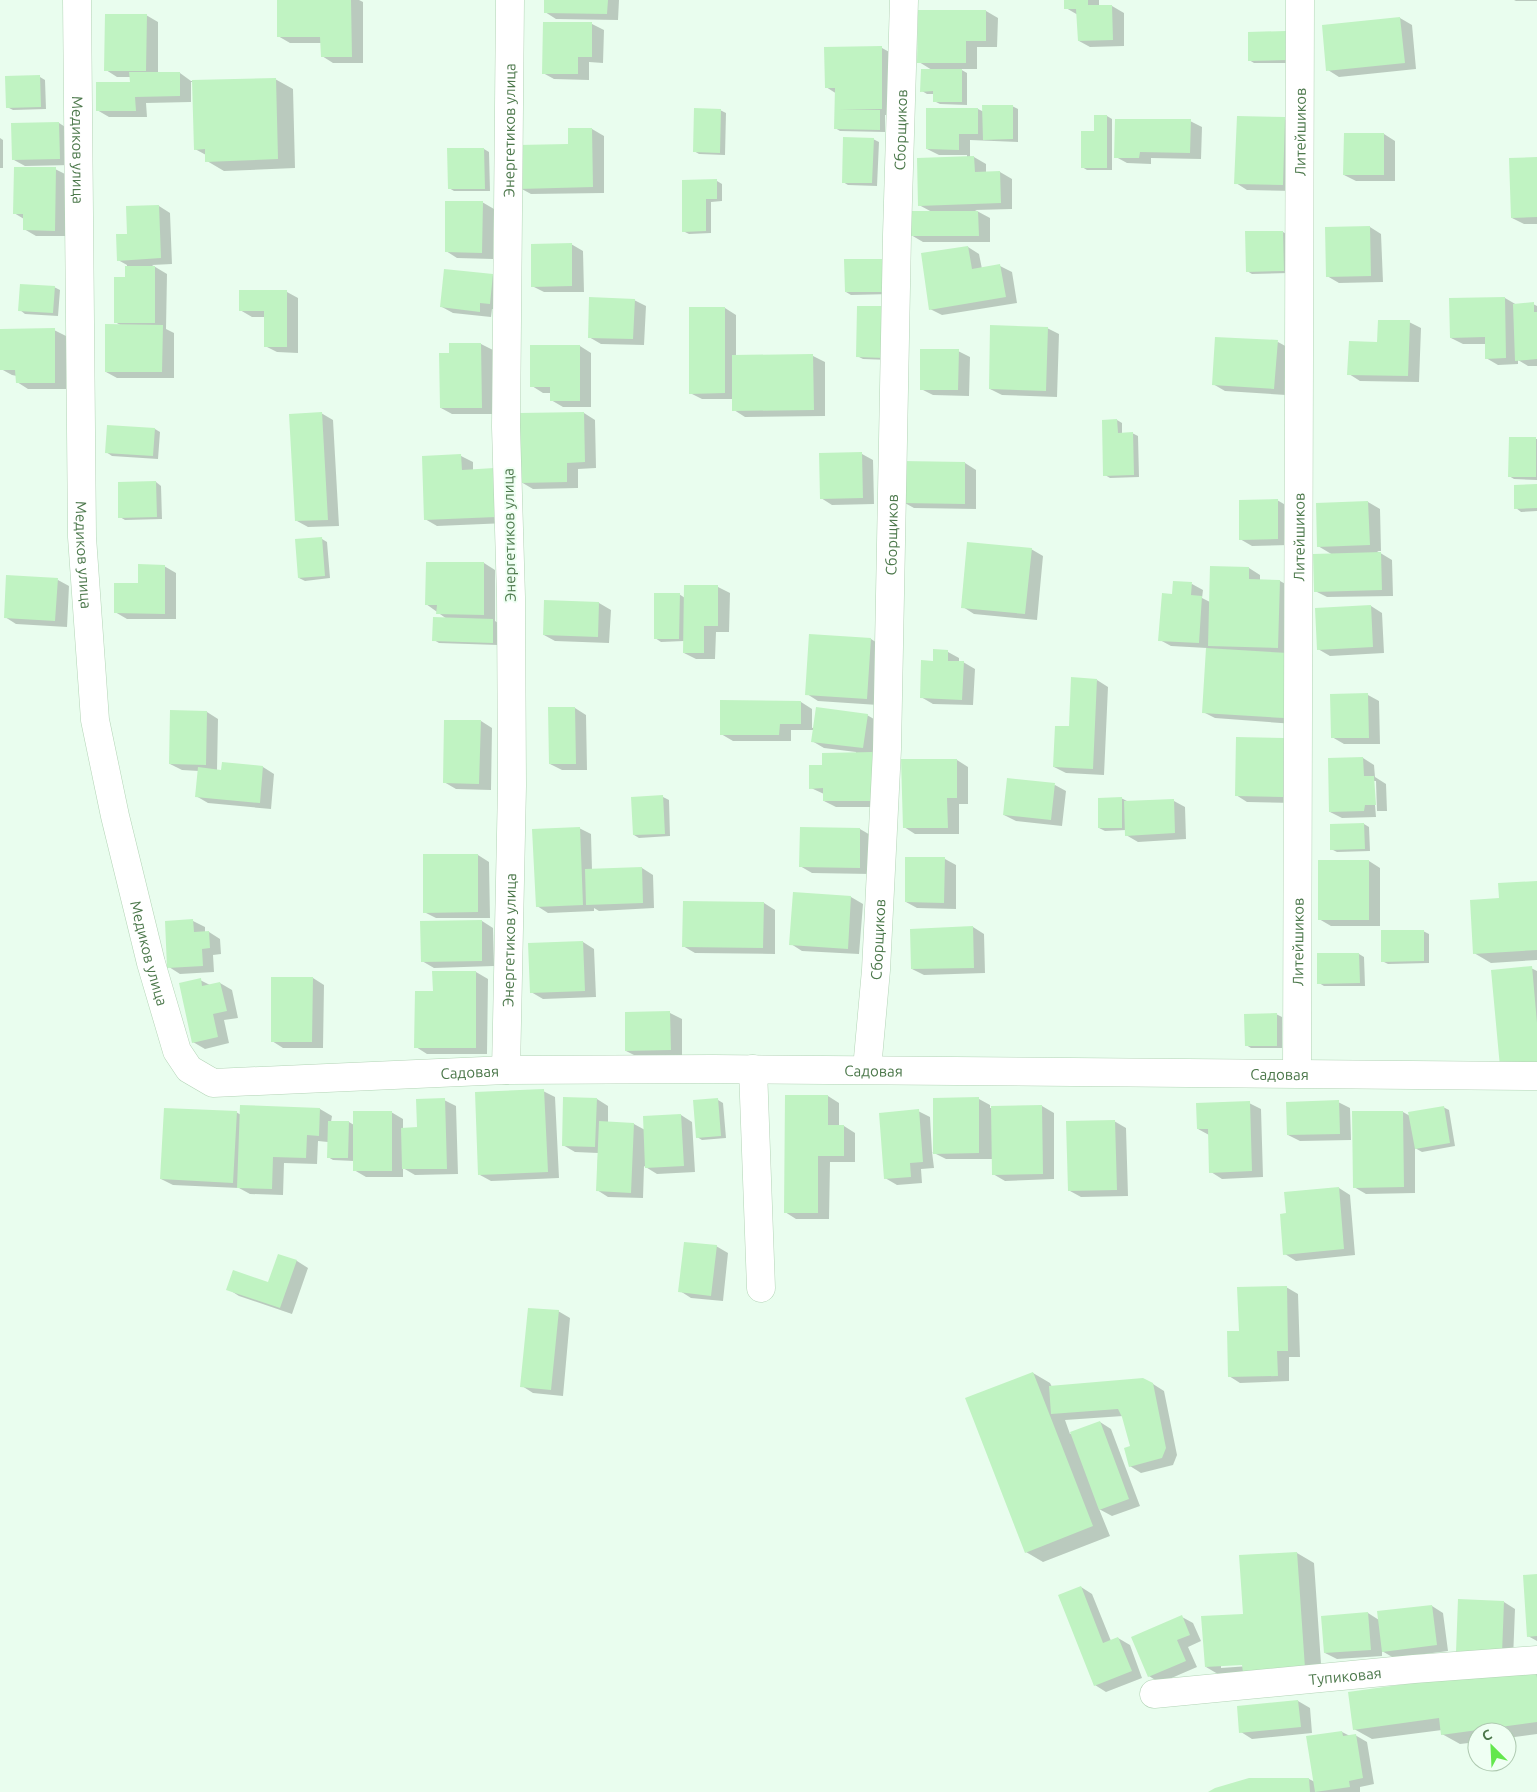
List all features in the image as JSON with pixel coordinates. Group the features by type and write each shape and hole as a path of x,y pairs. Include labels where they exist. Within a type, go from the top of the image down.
{"street":[{"name":"Медиков улица","path":"77,0 82,537 95,720 115,816 151,963 177,1051 190,1069 213,1083"},
{"name":"Энергетиков улица","path":"506,1070 512,786 511,597 506,427 506,248 510,0"},
{"name":"Сборщиков","path":"867,1070 876,970 887,749 897,235 904,0"},
{"name":"Литейшиков","path":"1297,1073 1300,0"},
{"name":"Садовая","path":"213,1083 506,1070 753,1069 1537,1076"},
{"path":"753,1069 761,1288"},
{"name":"Тупиковая","path":"1154,1694 1414,1669 1537,1660"}],"building":[{"path":"277,0 351,0 352,57 321,57 320,37 277,37"},
{"path":"544,0 608,0 607,14 544,13"},
{"path":"1064,0 1088,0 1088,5 1112,5 1113,40 1078,41 1076,9 1064,9"},
{"path":"918,10 986,10 986,41 966,41 966,63 917,63"},
{"path":"105,14 147,14 146,71 104,71"},
{"path":"1400,17 1405,63 1326,71 1322,25"},
{"path":"543,22 592,22 592,57 578,57 578,74 542,74"},
{"path":"1286,31 1287,60 1248,61 1248,32"},
{"path":"882,46 882,109 839,109 880,110 880,130 834,129 835,88 825,88 824,47"},
{"path":"921,69 962,69 962,102 933,102 933,91 920,92"},
{"path":"129,72 180,72 180,96 135,97 136,111 96,111 96,82 130,82"},
{"path":"40,75 41,107 6,108 5,76"},
{"path":"276,78 278,159 205,162 205,149 194,150 192,80"},
{"path":"982,105 1013,105 1013,139 983,140"},
{"path":"694,108 721,109 720,153 693,152"},
{"path":"926,108 978,108 978,134 959,134 959,150 926,149"},
{"path":"1094,115 1107,115 1107,168 1081,168 1081,131 1094,131"},
{"path":"1237,116 1285,117 1283,185 1234,184"},
{"path":"1115,119 1191,119 1190,153 1140,152 1139,158 1114,158"},
{"path":"59,122 60,159 12,160 11,123"},
{"path":"568,128 592,128 593,187 519,189 518,145 568,144"},
{"path":"1344,133 1384,133 1384,175 1343,175"},
{"path":"843,137 874,138 872,183 842,183"},
{"path":"447,148 484,148 485,189 448,189"},
{"path":"974,156 975,172 1000,171 1001,203 918,206 917,158"},
{"path":"1537,157 1537,217 1511,218 1509,158"},
{"path":"14,167 56,167 55,231 23,230 23,214 13,214"},
{"path":"717,179 717,199 706,199 706,231 682,232 682,180"},
{"path":"445,201 483,201 482,253 445,252"},
{"path":"159,205 161,258 117,261 116,234 127,234 126,206"},
{"path":"910,211 978,211 979,236 910,236"},
{"path":"1370,226 1371,276 1326,277 1325,227"},
{"path":"1245,231 1283,231 1284,271 1246,272"},
{"path":"572,243 572,286 531,287 531,244"},
{"path":"968,246 972,269 1000,264 1006,297 929,310 921,253"},
{"path":"844,259 886,259 887,292 845,292"},
{"path":"125,266 155,266 155,323 114,323 114,277 125,277"},
{"path":"444,269 493,274 490,304 480,303 480,312 440,307"},
{"path":"20,284 55,286 53,313 18,311"},
{"path":"239,290 287,290 287,347 264,347 264,311 239,311"},
{"path":"589,297 635,299 633,339 588,338"},
{"path":"1505,297 1506,358 1485,359 1485,337 1450,338 1449,298"},
{"path":"1534,302 1534,312 1537,312 1537,359 1515,361 1513,304"},
{"path":"857,306 886,306 885,358 856,357"},
{"path":"689,307 725,307 725,393 689,394"},
{"path":"1378,320 1410,320 1408,376 1347,375 1349,341 1377,342"},
{"path":"105,324 163,325 162,372 105,372"},
{"path":"990,325 1048,327 1046,391 989,389"},
{"path":"55,328 55,383 16,383 15,370 0,370 0,329"},
{"path":"1215,337 1278,340 1274,389 1212,385"},
{"path":"449,343 481,343 482,408 440,408 439,353 449,353"},
{"path":"530,345 580,345 580,401 550,401 550,387 530,387"},
{"path":"920,349 959,349 958,390 920,390"},
{"path":"813,354 814,410 732,411 732,355"},
{"path":"322,412 328,520 295,521 289,414"},
{"path":"584,412 585,462 567,463 567,482 520,483 519,413"},
{"path":"1117,419 1118,433 1133,432 1134,475 1103,476 1102,420"},
{"path":"107,425 155,428 153,456 105,453"},
{"path":"1509,437 1536,437 1536,477 1508,477"},
{"path":"862,452 863,498 820,499 819,453"},
{"path":"461,454 462,470 494,468 496,517 424,520 422,456"},
{"path":"902,461 965,462 965,504 902,503"},
{"path":"156,481 157,517 118,518 118,482"},
{"path":"1537,484 1537,508 1514,509 1514,485"},
{"path":"1278,499 1278,539 1239,540 1239,500"},
{"path":"1368,501 1370,545 1317,547 1316,503"},
{"path":"322,537 325,576 298,578 295,539"},
{"path":"967,542 1032,548 1025,614 961,608"},
{"path":"1381,552 1382,590 1314,592 1313,554"},
{"path":"426,562 484,562 484,615 436,614 437,605 425,605"},
{"path":"138,564 165,565 165,614 114,613 114,583 138,583"},
{"path":"1210,566 1249,567 1249,579 1280,580 1278,648 1208,646"},
{"path":"6,575 58,578 55,621 4,618"},
{"path":"1173,581 1192,582 1191,595 1202,596 1199,643 1158,641 1162,593 1172,594"},
{"path":"684,585 718,585 718,626 704,626 704,653 683,653"},
{"path":"654,593 680,593 679,639 654,639"},
{"path":"544,600 599,602 598,637 543,635"},
{"path":"1371,605 1373,647 1317,650 1315,608"},
{"path":"433,617 493,619 493,643 432,641"},
{"path":"809,634 871,638 867,699 805,695"},
{"path":"1206,648 1288,653 1284,718 1202,713"},
{"path":"933,649 948,650 948,661 964,661 962,700 920,698 921,660 933,661"},
{"path":"1071,677 1097,679 1093,769 1053,767 1055,726 1069,726"},
{"path":"1368,693 1369,738 1331,738 1330,694"},
{"path":"720,700 801,701 801,724 780,724 779,735 720,735"},
{"path":"548,707 575,707 576,764 549,764"},
{"path":"816,707 868,714 863,748 811,742"},
{"path":"170,710 207,711 206,765 169,764"},
{"path":"444,720 481,720 479,784 443,783"},
{"path":"1236,737 1284,738 1283,797 1235,796"},
{"path":"873,752 874,801 823,801 823,788 809,789 809,765 822,765 822,753"},
{"path":"1363,757 1364,776 1374,776 1376,805 1365,805 1364,811 1329,812 1328,758"},
{"path":"901,759 957,759 957,798 947,798 948,828 903,828"},
{"path":"222,762 263,766 260,803 195,797 198,767 221,770"},
{"path":"1007,778 1055,783 1051,820 1003,815"},
{"path":"663,795 665,834 633,835 631,797"},
{"path":"1122,797 1122,828 1098,828 1098,798"},
{"path":"1174,799 1175,833 1125,836 1124,801"},
{"path":"1364,823 1365,849 1330,850 1330,824"},
{"path":"580,827 583,905 536,907 532,829"},
{"path":"800,827 860,828 860,868 799,867"},
{"path":"423,854 478,854 478,912 423,913"},
{"path":"905,857 945,857 944,903 905,902"},
{"path":"1318,860 1369,860 1369,920 1318,920"},
{"path":"642,867 643,903 586,905 585,869"},
{"path":"1537,881 1537,950 1473,954 1470,900 1499,898 1498,883"},
{"path":"793,892 851,896 848,949 789,945"},
{"path":"683,901 764,902 763,948 682,947"},
{"path":"193,919 194,932 209,931 210,948 202,949 203,966 167,968 165,921"},
{"path":"482,920 482,961 421,962 420,921"},
{"path":"973,926 974,968 911,969 910,929"},
{"path":"1381,930 1424,930 1424,961 1381,962"},
{"path":"583,941 585,991 530,993 528,943"},
{"path":"1317,953 1359,953 1360,983 1317,984"},
{"path":"1532,966 1537,1023 1537,1063 1500,1067 1491,970"},
{"path":"432,971 476,971 476,1048 414,1048 415,991 433,991"},
{"path":"271,977 313,977 312,1042 271,1042"},
{"path":"201,978 202,986 220,982 227,1011 213,1014 218,1037 192,1043 179,983"},
{"path":"670,1011 671,1050 625,1051 625,1012"},
{"path":"1277,1013 1277,1046 1245,1046 1244,1014"},
{"path":"544,1089 548,1172 478,1175 475,1092"},
{"path":"785,1095 828,1095 828,1125 844,1125 844,1156 818,1156 818,1213 784,1213"},
{"path":"563,1097 597,1098 595,1147 562,1146"},
{"path":"979,1097 979,1153 933,1154 933,1098"},
{"path":"445,1098 447,1169 402,1169 401,1128 417,1127 416,1099"},
{"path":"718,1098 721,1136 696,1138 693,1100"},
{"path":"1339,1100 1340,1134 1287,1135 1286,1102"},
{"path":"1250,1101 1252,1171 1209,1173 1208,1129 1197,1129 1196,1103"},
{"path":"240,1105 320,1108 319,1136 307,1135 306,1158 273,1157 272,1189 237,1188"},
{"path":"1042,1105 1043,1174 992,1175 991,1106"},
{"path":"1444,1106 1450,1143 1415,1149 1408,1112"},
{"path":"164,1108 237,1111 233,1183 160,1179"},
{"path":"919,1109 923,1162 910,1163 911,1177 884,1179 879,1113"},
{"path":"353,1111 392,1111 392,1171 353,1171"},
{"path":"1352,1111 1403,1111 1404,1187 1353,1188"},
{"path":"681,1114 684,1166 645,1168 643,1116"},
{"path":"1115,1120 1117,1190 1068,1191 1066,1121"},
{"path":"328,1121 349,1121 348,1158 327,1158"},
{"path":"599,1121 634,1123 631,1193 596,1191"},
{"path":"1339,1187 1344,1249 1283,1255 1280,1214 1286,1213 1284,1192"},
{"path":"684,1242 717,1245 711,1296 678,1292"},
{"path":"278,1254 297,1260 280,1308 226,1290 233,1270 268,1282"},
{"path":"1287,1286 1288,1351 1277,1351 1278,1376 1228,1377 1227,1331 1239,1331 1237,1287"},
{"path":"528,1308 559,1310 551,1390 520,1387"},
{"path":"1033,1372 1093,1526 1025,1553 965,1398"},
{"path":"1143,1378 1153,1383 1166,1448 1162,1458 1129,1467 1124,1448 1130,1446 1118,1409 1051,1414 1049,1386"},
{"path":"1100,1421 1129,1499 1099,1510 1070,1432"},
{"path":"1297,1552 1305,1668 1243,1673 1242,1665 1205,1667 1201,1616 1243,1614 1239,1555"},
{"path":"1537,1574 1537,1636 1527,1637 1523,1575"},
{"path":"1081,1586 1103,1643 1118,1637 1132,1671 1094,1686 1058,1595"},
{"path":"1458,1599 1504,1601 1502,1654 1456,1652"},
{"path":"1432,1605 1437,1645 1382,1652 1377,1611"},
{"path":"1368,1612 1371,1650 1324,1653 1321,1616"},
{"path":"1182,1615 1190,1635 1177,1640 1186,1661 1148,1677 1131,1637"},
{"path":"1535,1666 1537,1678 1537,1722 1517,1725 1517,1722 1467,1722 1467,1731 1441,1735 1439,1718 1353,1730 1348,1692"},
{"path":"1298,1700 1301,1727 1239,1733 1237,1706"},
{"path":"1342,1731 1343,1736 1356,1734 1363,1778 1349,1781 1350,1787 1315,1792 1306,1736"},
{"path":"1249,1778 1309,1778 1310,1792 1208,1792 1215,1788"}]}
